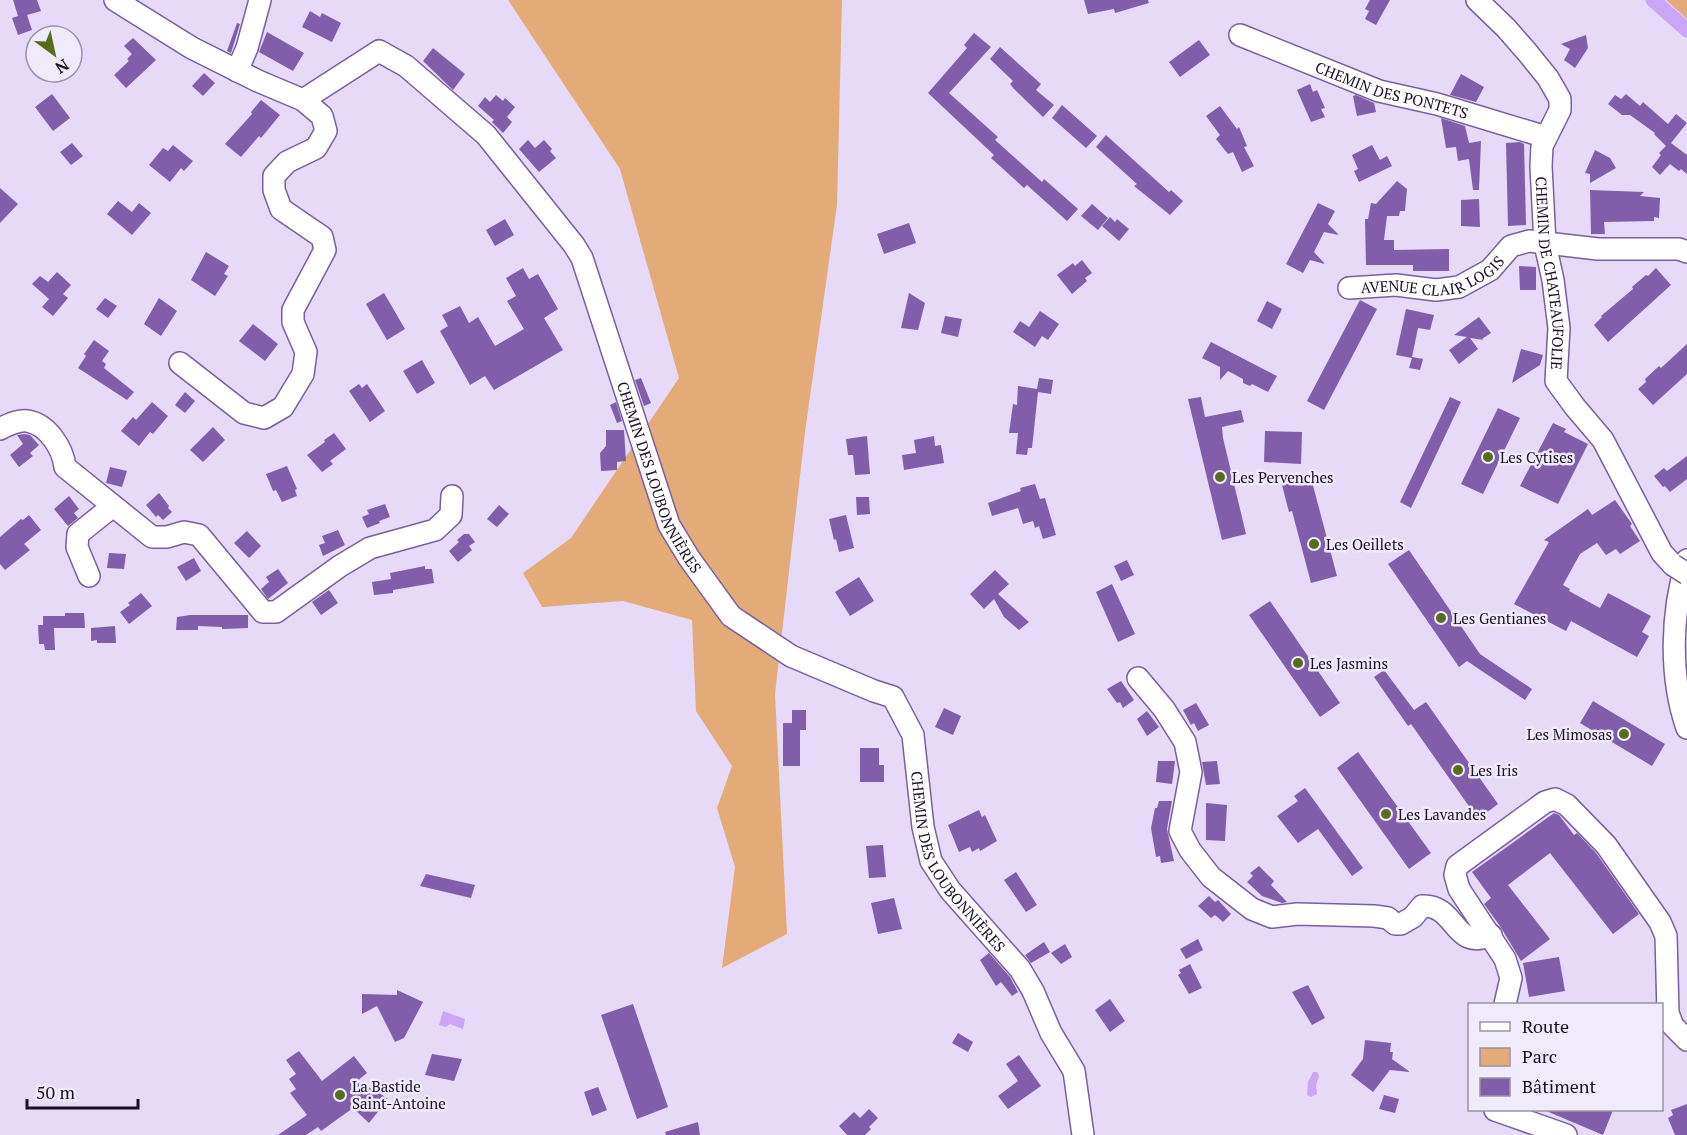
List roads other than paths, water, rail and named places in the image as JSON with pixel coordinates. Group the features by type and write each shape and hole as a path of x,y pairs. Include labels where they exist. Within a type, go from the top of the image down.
{"street":[{"path":"115,0 192,48 303,100 322,116 326,131 316,148 287,162 274,176 274,190 281,209 322,237 325,250 293,310 293,322 306,352 303,374 283,407 264,418 244,413 180,363"},
{"path":"237,71 247,48 260,0"},
{"name":"CHEMIN DE CHATEAUFOLIE","path":"1478,0 1527,52 1548,78 1560,99 1560,110 1542,146 1541,165 1545,244 1553,280 1559,328 1556,381 1603,440 1662,553 1682,566"},
{"name":"CHEMIN DES PONTETS","path":"1240,35 1379,91 1437,104 1546,137"},
{"name":"CHEMIN DES LOUBONNIÈRES","path":"303,100 379,51 406,66 486,135 574,245 582,258 669,525 689,558 731,616 791,656 892,697 913,735 923,827 931,861 950,890 1020,969 1034,991 1051,1033 1074,1071 1083,1135"},
{"name":"AVENUE CLAIR LOGIS","path":"1349,288 1396,285 1436,290 1459,287 1490,270 1511,246 1529,241 1598,249 1679,249 1687,252"},
{"path":"0,429 10,424 27,421 46,430 63,455 65,467 152,537 168,537 184,532 199,535 263,612 276,612 340,566 370,548 435,530 451,515 452,495"},
{"path":"89,576 77,547 78,534 113,506"},
{"path":"1682,566 1676,610 1676,679 1687,728"},
{"path":"1138,678 1164,709 1185,742 1191,772 1180,831 1210,878 1231,895 1251,909 1272,917 1297,914 1374,916 1388,918 1395,924 1401,924 1413,917 1422,906 1431,906 1442,912 1472,939 1481,939 1491,935"},
{"path":"1505,1003 1510,978 1505,959 1459,889 1455,875 1457,866 1545,802 1555,799 1568,805 1606,845 1660,922 1666,936 1668,1013 1673,1026 1687,1040"},
{"path":"1498,1111 1573,1134"}],"waterway":[{"path":"1653,0 1687,30"}],"place":[{"name":"Les Cytises","path":"1488,457"},
{"name":"Les Pervenches","path":"1220,477"},
{"name":"Les Oeillets","path":"1314,544"},
{"name":"Les Gentianes","path":"1441,618"},
{"name":"Les Jasmins","path":"1298,663"},
{"name":"Les Mimosas","path":"1624,734"},
{"name":"Les Iris","path":"1458,770"},
{"name":"Les Lavandes","path":"1386,814"},
{"name":"La Bastide Saint-Antoine","path":"340,1095"}]}
